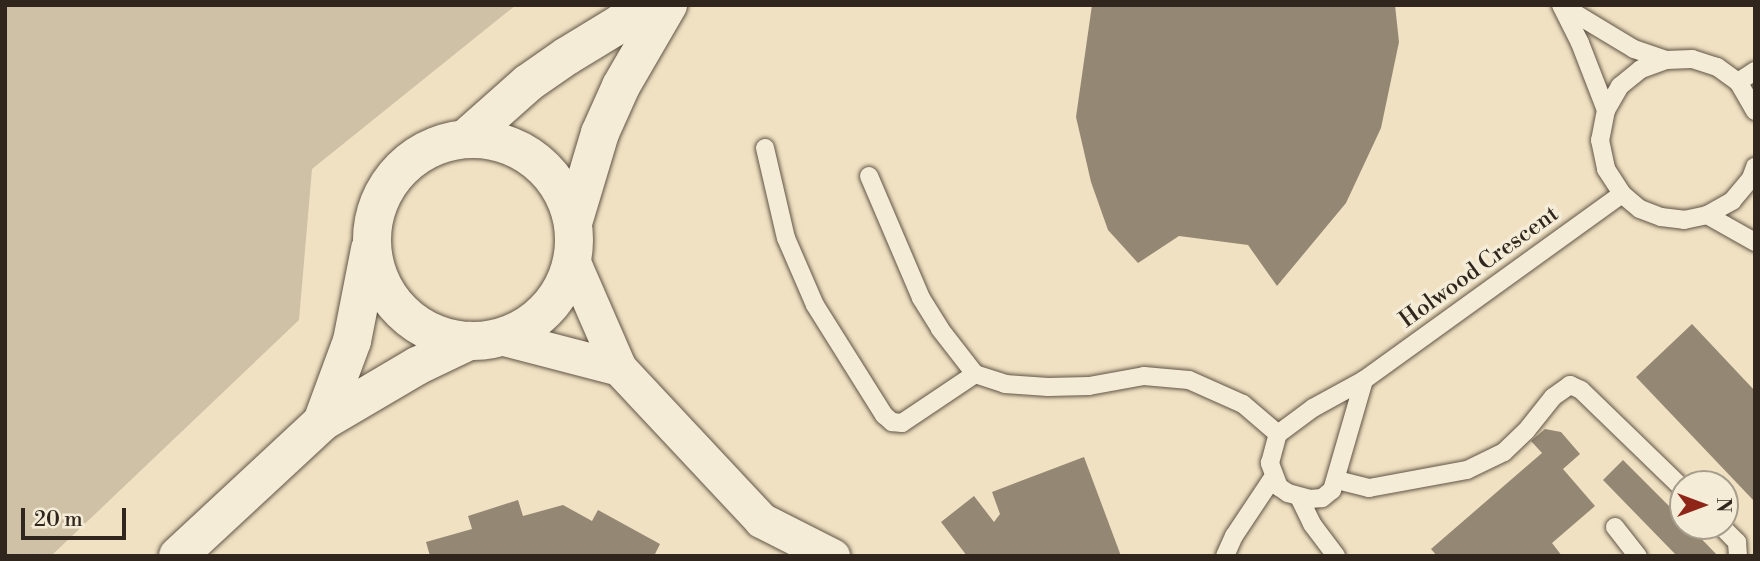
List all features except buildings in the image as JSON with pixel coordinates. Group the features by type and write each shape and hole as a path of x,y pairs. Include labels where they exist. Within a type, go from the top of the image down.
{"street":[{"path":"465,139 528,83 567,56 621,23 659,5"},
{"path":"179,553 322,422 417,366 484,339 520,329 554,300 600,133 621,86 668,5"},
{"path":"322,422 352,341 380,198 406,163 434,147 465,139 507,144 535,160 557,184 572,242 620,368 761,520 832,556"},
{"path":"372,240 374,262 381,283 393,302 408,318 427,330 484,339 620,368"},
{"path":"761,520 774,556"}],"lane":[{"path":"1561,5 1634,49 1666,60"},
{"path":"1561,5 1580,43 1606,110"},
{"path":"1753,179 1732,201 1707,215 1684,220 1661,217 1640,209 1622,194 1606,169 1600,139 1606,110 1620,86 1641,69 1666,60 1692,59 1717,67 1738,82 1755,111"},
{"path":"1738,82 1755,71"},
{"path":"765,148 786,238 815,305 884,415 892,422 902,423 975,374"},
{"path":"870,176 921,298 940,329 975,374 1005,384 1048,387 1089,386 1144,376 1189,380 1243,404 1278,434 1271,451 1274,476 1279,487 1299,497 1322,498 1332,490 1337,480 1364,380"},
{"name":"Holwood Crescent","path":"1278,434 1313,408 1364,380 1622,194"},
{"path":"1707,215 1755,242"},
{"path":"1337,480 1359,487 1381,487 1467,470 1504,452 1526,431 1553,397 1570,385 1581,390 1669,475"},
{"path":"1225,556 1234,536 1274,476"},
{"path":"1299,497 1312,524 1336,556"},
{"path":"1615,527 1638,556"}],"shaded area":[{"path":"5,5 516,5 312,169 299,320 51,556 5,556"}]}
